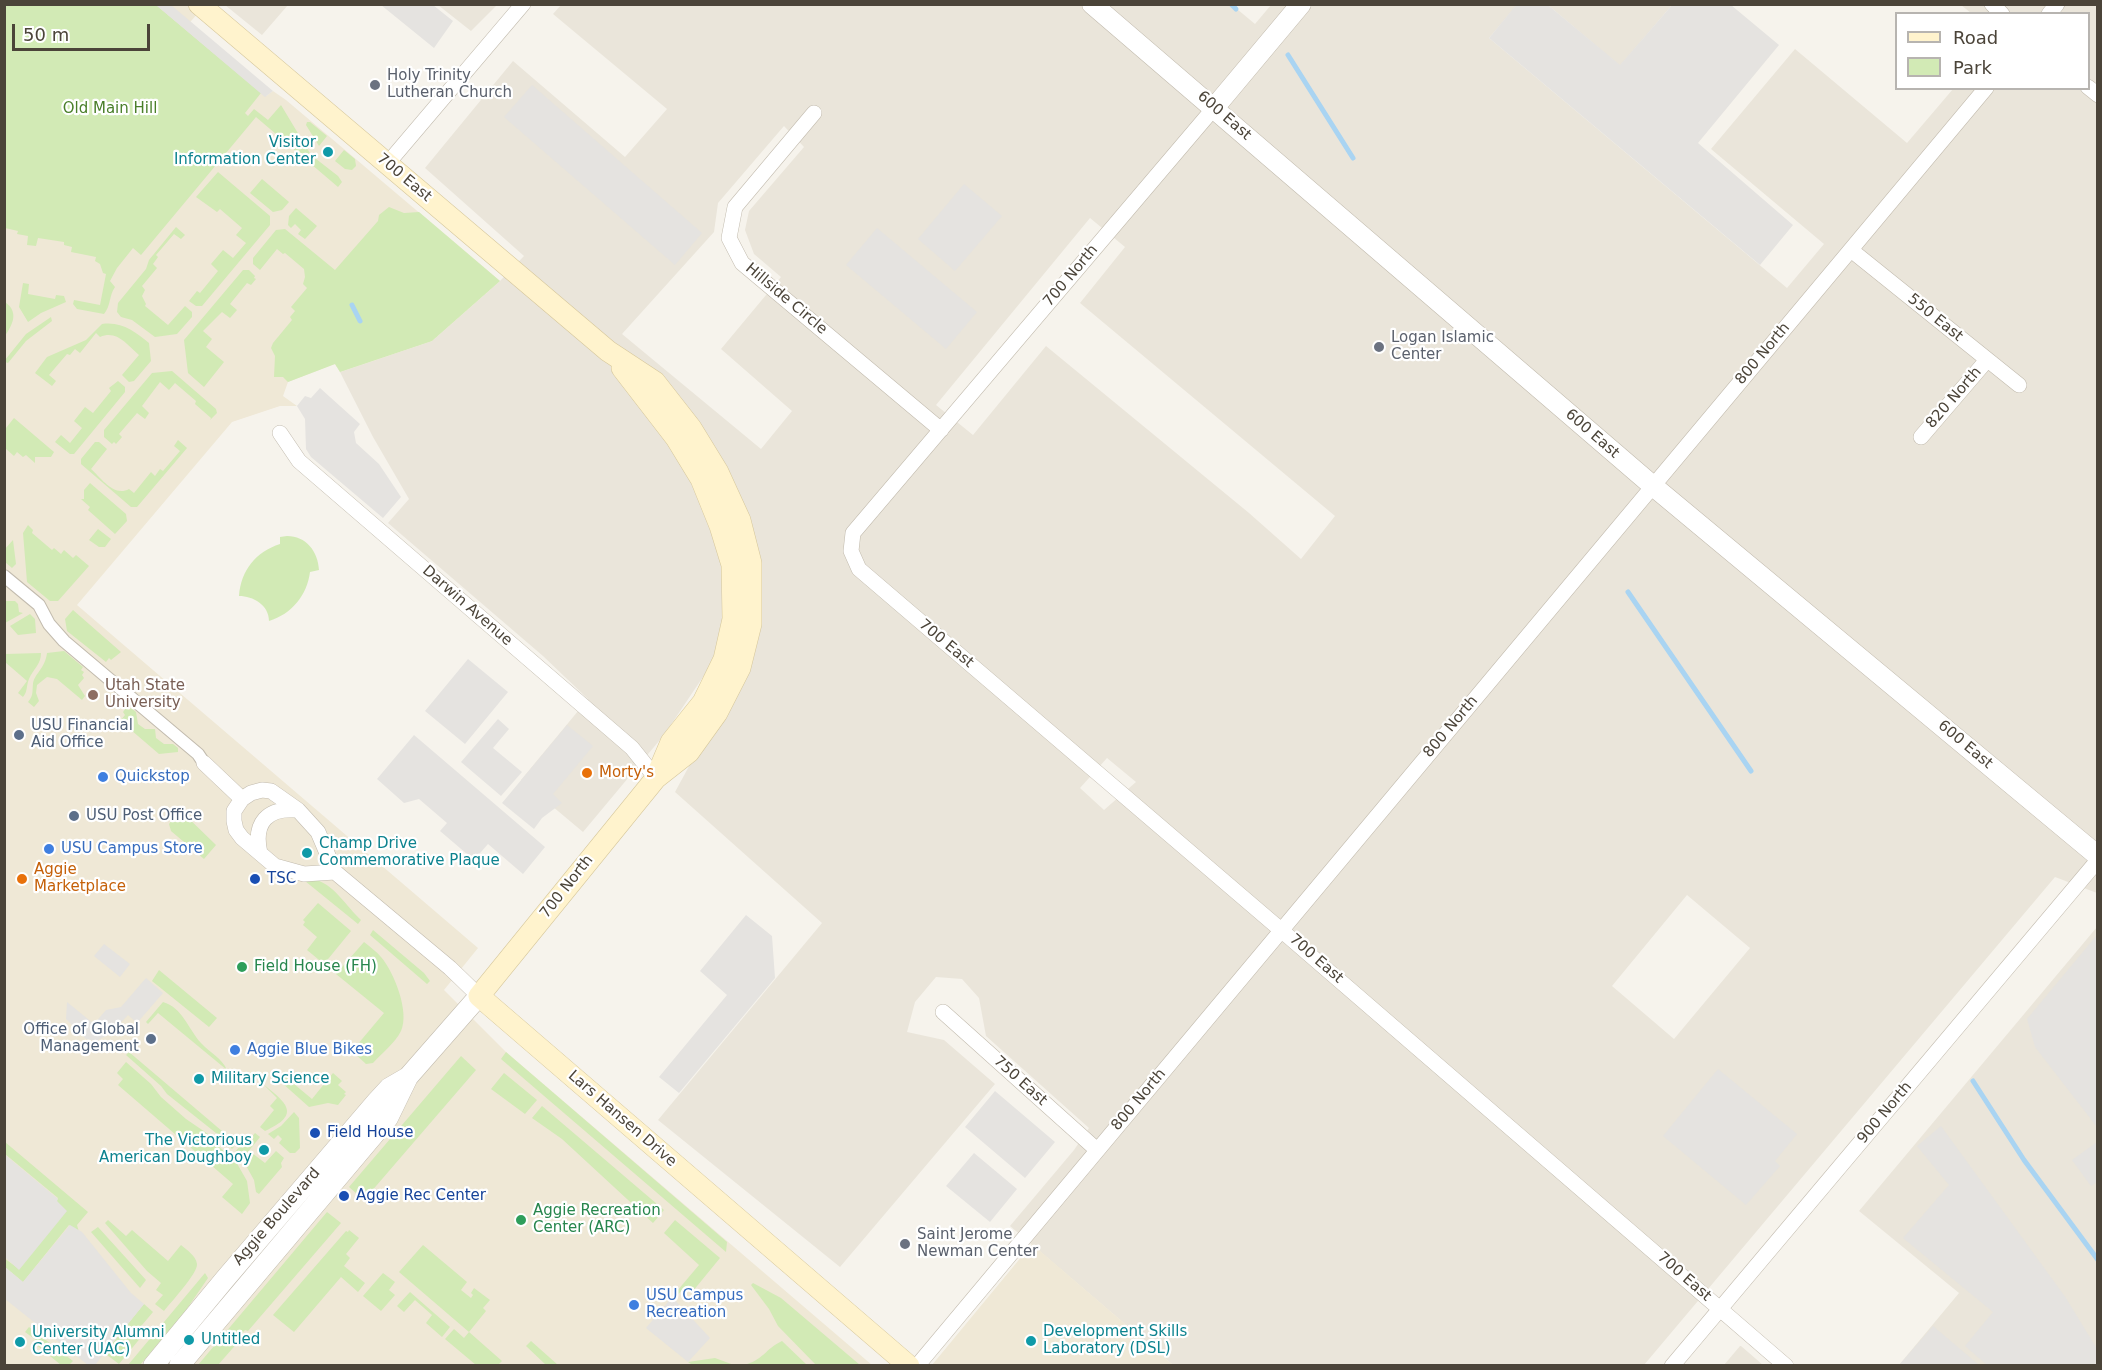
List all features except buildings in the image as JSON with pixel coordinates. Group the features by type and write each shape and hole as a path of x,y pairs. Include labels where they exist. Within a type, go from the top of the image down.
{"main road":[{"name":"700 East","path":"199,4 277,73 608,351 676,438 701,479 720,526 741,564"},
{"name":"700 North","path":"479,996 656,778 671,742 703,702 724,659 733,619 741,564"},
{"name":"Lars Hansen Drive","path":"479,996 909,1365"}],"street":[{"path":"388,164 523,4"},
{"name":"600 East","path":"1092,4 1653,486 2097,856"},
{"name":"700 North","path":"851,550 853,533 1301,4"},
{"name":"800 North","path":"917,1365 1984,90"},
{"name":"Hillside Circle","path":"814,113 735,207 729,238 742,263 941,430"},
{"name":"550 East","path":"1851,250 2019,385"},
{"name":"820 North","path":"1921,436 1987,360"},
{"name":"Darwin Avenue","path":"280,433 299,461 632,748 656,778"},
{"name":"700 East","path":"851,550 859,569 1786,1365"},
{"path":"4,576 39,605 49,624 64,641 198,754 204,763 242,799 234,811 236,830 260,853 275,866 304,874 335,872"},
{"name":"Lars Hansen Drive","path":"242,799 251,793 262,790 271,791 298,810 318,832 335,872 450,968 479,996"},
{"path":"260,853 258,828 263,820 280,810 298,810"},
{"name":"900 North","path":"1672,1365 2097,860"},
{"name":"Aggie Boulevard","path":"179,1365 388,1118 408,1077 479,996"},
{"name":"750 East","path":"943,1012 1097,1150"},
{"name":"Aggie Boulevard","path":"153,1365 377,1101 389,1088 408,1077"}],"shaded area":[{"path":"1231,4 1255,24 1271,5 1517,5 1489,38 1787,288 1824,244 1711,149 1795,49 1907,143 1952,90 2090,90 2090,12 1970,12 1961,5 2097,5 2097,893 2055,877 1644,1365 1173,1365 1010,1226 1074,1150 1089,1128 986,1036 979,998 962,979 936,977 915,1002 907,1032 944,1040 995,1084 840,1267 658,1120 822,923 675,792 736,680 711,665 664,735 583,832 521,780 588,699 543,656 388,523 409,499 373,437 340,372 432,341 500,281 524,256 425,168 513,61 625,157 667,109 553,14 561,5","holes":["784,126 804,147 749,211 745,230 754,254 781,277 721,349 792,411 761,449 622,334 714,232 718,203","1090,218 1125,247 1080,303 1335,516 1301,559 1249,513 1046,346 973,435 936,405","1107,758 1136,782 1104,810 1080,788","1687,895 1750,948 1674,1039 1612,986"]},
{"path":"1517,4 1548,5 1620,65 1672,5 1731,5 1779,45 1698,143 1793,225 1760,265 1489,38"},
{"name":"Utah State University","path":"5,5 205,5 185,28 266,96 273,91 286,100 500,281 432,341 340,372 335,364 288,382 283,396 297,406 280,406 232,422 77,605 478,948 444,990 506,1052 872,1365 5,1366"},
{"path":"156,5 171,5 273,91 265,97"},
{"path":"225,5 288,5 262,35"},
{"path":"381,5 433,5 453,21 434,48"},
{"path":"438,5 497,5 471,31"},
{"path":"1548,5 1672,5 1620,66"},
{"path":"532,85 702,233 675,265 504,117"},
{"path":"964,184 1002,216 955,271 918,239"},
{"path":"877,228 977,312 946,349 846,265"},
{"path":"320,388 360,424 354,432 356,443 379,464 401,497 383,518 311,457 306,449 305,419 297,406 305,396 311,398"},
{"path":"468,659 508,692 465,744 425,711"},
{"path":"498,719 509,729 493,748 522,772 501,796 461,762"},
{"path":"567,725 593,746 553,794 562,803 542,818 534,829 502,803"},
{"path":"414,735 545,847 523,874 488,844 474,860 440,831 447,823 419,799 404,803 377,779"},
{"path":"746,915 772,936 775,978 679,1093 659,1077 727,995 700,971"},
{"path":"2097,927 2097,1365 1899,1365 1959,1293 1859,1211"},
{"path":"2097,935 2097,1127 2035,1047 2027,1019"},
{"path":"104,944 130,964 120,977 94,956"},
{"path":"146,978 163,993 137,1023 128,1015 110,1034 96,1041 86,1039 66,1019 67,1002 94,1024 106,1010 121,1007"},
{"path":"1718,1069 1797,1134 1775,1161 1780,1166 1746,1205 1663,1136"},
{"path":"995,1091 1055,1142 1025,1178 965,1127"},
{"path":"1941,1126 2066,1298 2097,1349 2097,1365 1987,1365 1965,1346 1993,1312 1903,1238 1949,1185 1917,1146"},
{"path":"2097,1142 2097,1182 2091,1186 2072,1160"},
{"path":"974,1153 1017,1189 990,1222 946,1186"},
{"path":"4,1154 58,1199 57,1201 67,1211 19,1270 5,1257"},
{"path":"70,1225 82,1232 131,1293 144,1304 95,1365 88,1365 5,1299 5,1267 23,1282"},
{"path":"1032,1244 1173,1365 932,1365"},
{"path":"672,1297 710,1338 688,1362 646,1328"},
{"path":"1933,1326 1979,1365 1899,1365"},
{"path":"1741,1346 1763,1365 1724,1365"}],"green space":[{"name":"Old Main Hill","path":"4,5 156,5 261,93 245,113 248,116 254,109 268,120 281,105 311,155 338,176 342,182 338,187 256,117 141,255 133,248 117,268 110,281 115,287 104,314 77,309 73,304 74,300 100,305 106,274 103,273 100,264 95,261 96,257 71,252 72,247 64,245 64,242 38,238 36,246 27,245 28,236 5,228"},
{"path":"307,122 327,136 319,146 306,125"},
{"path":"344,150 355,159 356,166 352,170 345,169 335,161"},
{"path":"218,172 270,216 270,225 202,306 196,306 189,301 197,291 200,293 218,271 211,264 223,250 233,258 246,243 236,235 242,228 220,209 217,212 196,197"},
{"path":"262,179 289,202 282,210 273,212 250,193"},
{"path":"389,207 404,213 419,212 500,281 432,341 340,372 335,364 288,382 283,377 274,377 275,356 271,348 292,320 290,317 295,311 291,307 307,288 303,284 304,269 277,249 260,270 253,264 253,258 276,230 285,229 335,270 378,221 379,215"},
{"path":"296,208 317,226 305,239 298,234 301,230 295,224 291,228 288,225 289,216"},
{"path":"176,227 185,235 181,239 174,234 156,255 158,257 153,264 157,268 142,286 145,290 142,296 145,306 168,325 185,306 192,312 192,317 177,334 155,337 132,320 121,317 117,312 118,303"},
{"path":"243,270 249,270 256,279 251,285 247,283 230,304 237,310 230,318 222,312 203,331 212,339 206,347 224,362 204,387 188,373 184,340"},
{"path":"23,283 29,284 28,294 55,299 56,295 64,296 66,302 41,313 28,322 19,307"},
{"path":"5,302 12,310 13,318 5,336"},
{"path":"51,317 52,321 26,341 8,363 5,362 26,334"},
{"path":"102,324 122,326 149,343 151,361 134,381 129,382 122,375 139,355 116,337 106,335 100,337 96,333 80,353 75,349 70,355 67,354 49,375 56,381 52,386 35,373 47,357 86,340"},
{"path":"172,371 216,409 217,413 210,420 211,418 195,404 196,401 175,383 169,390 160,382 142,406 149,413 145,419 137,413 119,434 122,437 116,444 114,442 112,444 104,437 104,430 152,373"},
{"path":"118,381 125,387 125,392 74,454 70,454 55,442 61,435 70,443 82,428 74,421 85,407 93,413 111,391 109,388"},
{"path":"14,418 54,452 51,457 35,457 35,463 26,455 23,457 17,452 14,456 5,448 5,427"},
{"path":"178,440 187,448 137,507 131,507 81,464 81,459 95,442 99,442 107,449 91,469 113,489 124,491 129,489 134,493 151,472 155,476 160,469 163,471 180,451 174,446"},
{"path":"90,483 126,514 127,521 115,534 88,510 90,507 81,499 84,499 84,490"},
{"path":"28,525 33,530 32,533 52,550 54,548 61,554 64,550 73,558 76,555 89,566 58,601 50,601 27,582 23,533"},
{"path":"98,529 111,539 105,547 99,547 89,540"},
{"path":"280,537 300,539 310,546 319,570 310,572 306,588 297,602 285,614 269,621 266,610 259,602 239,596 240,587 251,563 271,547 280,544"},
{"path":"13,540 16,564 12,568 5,562 4,550"},
{"path":"5,601 15,601 19,612 23,613 5,623"},
{"path":"73,610 121,652 106,662 67,631 65,619"},
{"path":"30,614 35,619 36,633 18,635 10,626"},
{"path":"64,651 83,667 81,670 84,672 82,675 84,678 78,685 85,696 82,700 57,679 47,677 37,685 36,693 39,701 34,707 28,702 32,695 34,680 47,653"},
{"path":"41,653 40,661 29,679 23,697 18,693 27,681 5,662 5,654"},
{"path":"126,708 129,710 131,708 136,712 138,724 145,729 155,729 156,738 164,744 173,744 178,748 178,752 159,754 124,724 126,721 121,720"},
{"path":"180,810 216,845 204,859 171,831 169,824"},
{"path":"317,880 330,887 341,897 361,920 358,924 305,881"},
{"path":"318,903 351,931 324,964 307,950 317,937 303,925 305,922 303,920"},
{"path":"373,930 424,973 430,981 427,984 370,935"},
{"path":"364,942 379,955 391,972 404,1014 401,1031 395,1040 373,1063 366,1064 352,1051 384,1013 336,974"},
{"path":"159,970 217,1018 209,1027 152,981"},
{"path":"163,1002 180,1014 201,1043 219,1059 227,1070 158,1013 148,1024 146,1022"},
{"path":"129,1052 229,1137 226,1141 234,1147 232,1149 221,1137 167,1094 126,1055"},
{"path":"506,1052 727,1242 726,1252 501,1059"},
{"path":"461,1056 476,1070 364,1200 349,1187"},
{"path":"126,1062 151,1084 161,1097 186,1119 211,1136 218,1146 235,1160 247,1181 250,1203 242,1214 222,1197 233,1184 118,1085 123,1079 117,1073"},
{"path":"276,1069 312,1099 333,1073 342,1081 338,1085 346,1092 344,1094 346,1095 338,1105 328,1103 309,1107 272,1074"},
{"path":"504,1073 537,1100 525,1114 491,1089"},
{"path":"263,1084 283,1102 287,1108 284,1119 265,1131 260,1127 274,1110 270,1106 277,1098"},
{"path":"542,1106 664,1210 653,1223 562,1139 532,1118"},
{"path":"294,1112 299,1118 300,1148 295,1153 290,1153 279,1143 282,1139 278,1135 274,1139 268,1134 281,1126"},
{"path":"255,1133 260,1137 243,1158 235,1152 240,1146 243,1148"},
{"path":"5,1142 88,1212 77,1225 79,1232 69,1225 23,1282 5,1267 4,1258 19,1269 58,1198 5,1154"},
{"path":"276,1151 284,1158 281,1163 282,1167 259,1194 256,1192 254,1180 244,1162 252,1153 265,1163"},
{"path":"327,1212 341,1223 248,1331 245,1330 237,1339 239,1341 218,1365 198,1365"},
{"path":"108,1220 126,1236 132,1230 168,1261 181,1245 195,1258 197,1264 193,1274 164,1311 155,1304 163,1295 156,1290 161,1283 147,1271 105,1223"},
{"path":"675,1220 720,1258 693,1291 682,1290 674,1299 672,1297 699,1265 664,1233"},
{"path":"98,1227 146,1280 140,1288 91,1232"},
{"path":"349,1230 359,1238 346,1254 350,1258 344,1266 365,1283 358,1292 341,1277 294,1332 273,1315"},
{"path":"423,1245 467,1282 461,1290 471,1298 474,1288 490,1300 483,1308 486,1311 469,1332 399,1272"},
{"path":"205,1273 208,1278 184,1313 140,1365 128,1365"},
{"path":"383,1273 395,1282 389,1290 395,1295 381,1311 363,1296"},
{"path":"753,1283 781,1298 860,1365 816,1365 778,1326 769,1309 751,1285"},
{"path":"410,1292 450,1327 442,1337 426,1323 432,1315 415,1300 404,1312 397,1306"},
{"path":"144,1304 153,1312 137,1331 142,1336 119,1364 107,1355 106,1351"},
{"path":"29,1327 73,1361 69,1365 61,1365 34,1343 36,1340 25,1332"},
{"path":"454,1329 464,1338 469,1332 502,1361 498,1365 476,1365 445,1339"},
{"path":"531,1341 558,1365 546,1365 526,1346"},
{"path":"782,1341 807,1365 743,1365 755,1361"},
{"path":"715,1358 734,1365 690,1365 688,1362"}],"waterway":[{"path":"1231,4 1236,9"},
{"path":"1288,55 1353,158"},
{"path":"352,305 360,321"},
{"path":"1628,592 1751,771"},
{"path":"1973,1081 2024,1160 2098,1260"}],"place":[{"name":"Holy Trinity Lutheran Church","path":"375,85"},
{"name":"Visitor Information Center","path":"328,152"},
{"name":"Logan Islamic Center","path":"1379,347"},
{"name":"Utah State University","path":"93,695"},
{"name":"USU Financial Aid Office","path":"19,735"},
{"name":"Morty's","path":"587,773"},
{"name":"Quickstop","path":"103,777"},
{"name":"USU Post Office","path":"74,816"},
{"name":"USU Campus Store","path":"49,849"},
{"name":"Champ Drive Commemorative Plaque","path":"307,853"},
{"name":"Aggie Marketplace","path":"22,879"},
{"name":"TSC","path":"255,879"},
{"name":"Field House (FH)","path":"242,967"},
{"name":"Office of Global Management","path":"151,1039"},
{"name":"Aggie Blue Bikes","path":"235,1050"},
{"name":"Military Science","path":"199,1079"},
{"name":"Field House","path":"315,1133"},
{"name":"The Victorious American Doughboy","path":"264,1150"},
{"name":"Aggie Rec Center","path":"344,1196"},
{"name":"Aggie Recreation Center (ARC)","path":"521,1220"},
{"name":"Saint Jerome Newman Center","path":"905,1244"},
{"name":"USU Campus Recreation","path":"634,1305"},
{"name":"Untitled","path":"189,1340"},
{"name":"Development Skills Laboratory (DSL)","path":"1031,1341"},
{"name":"University Alumni Center (UAC)","path":"20,1342"}]}
